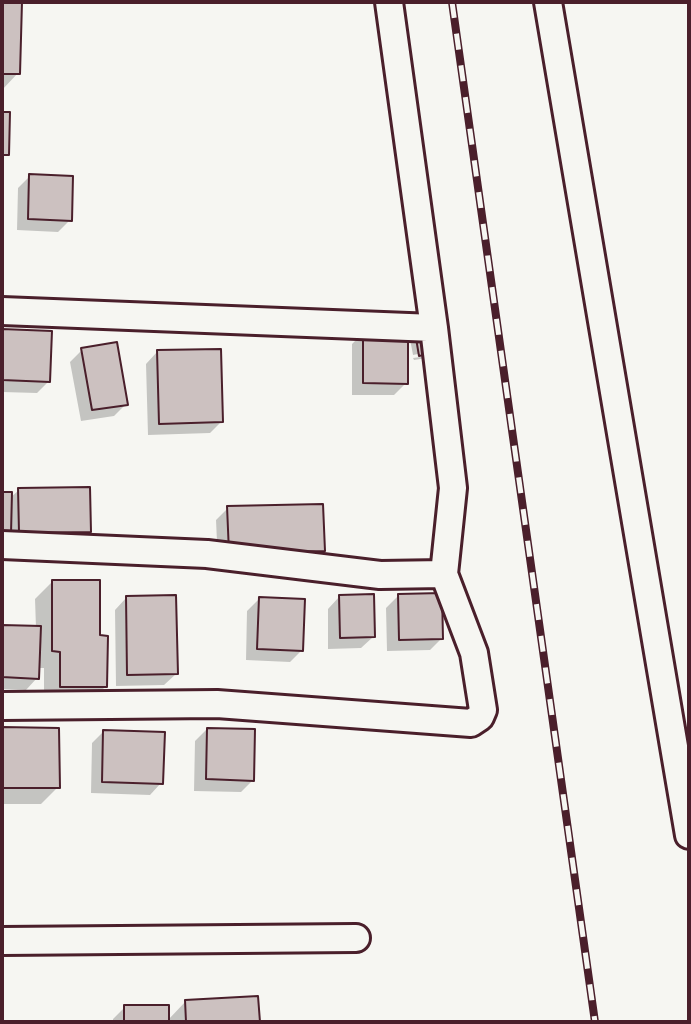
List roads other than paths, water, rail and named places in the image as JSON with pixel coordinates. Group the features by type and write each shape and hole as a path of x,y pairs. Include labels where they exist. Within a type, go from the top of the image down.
{"street":[{"path":"2,706 217,704 471,723 480,718 483,710 474,653 444,574 453,488 434,328 388,2"},
{"path":"548,2 689,835"},
{"path":"2,311 434,328"},
{"path":"2,545 207,554 380,575 444,574"},
{"path":"2,940 356,938"}],"railway":[{"path":"452,2 595,1022"}]}
